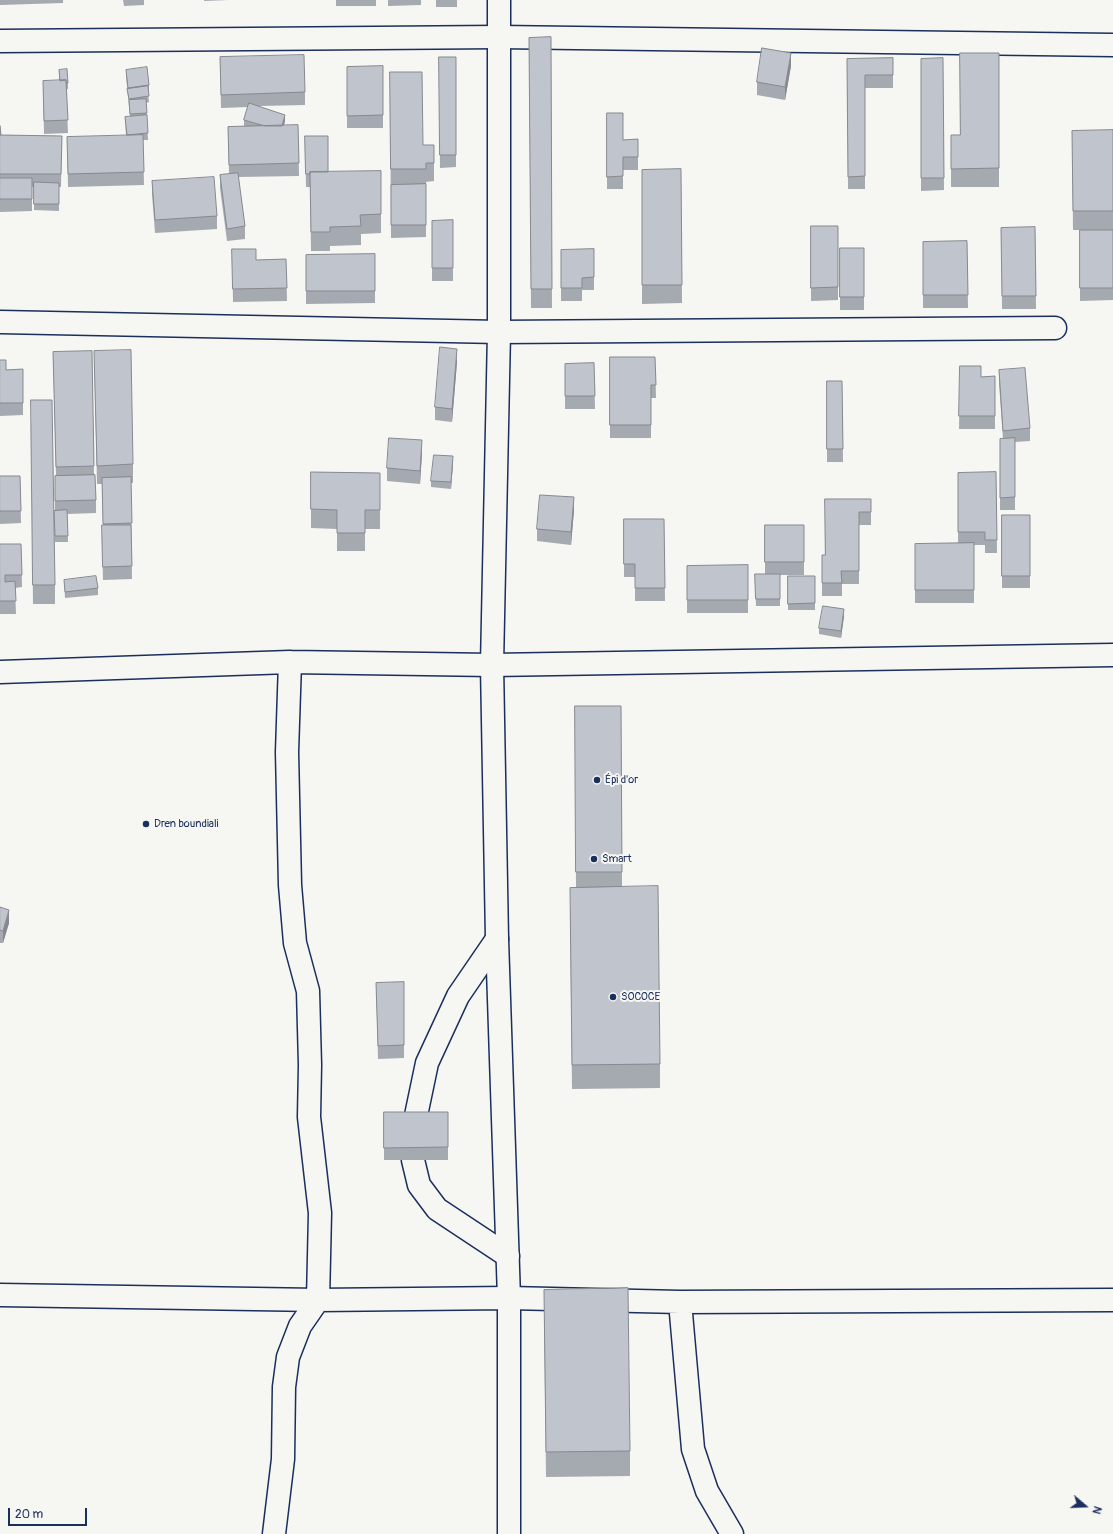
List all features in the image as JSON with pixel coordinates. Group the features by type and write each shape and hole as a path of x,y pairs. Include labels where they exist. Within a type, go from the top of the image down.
{"street":[{"path":"498,0 499,332 492,666 497,939 509,1298 509,1534"},
{"path":"0,41 499,37 1113,45"},
{"path":"0,322 499,332 1055,328"},
{"path":"0,672 290,662 492,666 1113,655"},
{"path":"274,1534 283,1459 284,1387 288,1358 300,1326 318,1300 320,1213 309,1117 310,1065 308,990 294,943 290,885 287,752 290,662"},
{"path":"414,1125 427,1063 458,996 497,939"},
{"path":"413,1160 419,1185 437,1209 508,1256"},
{"path":"0,1295 318,1300 509,1298 680,1302 1113,1300"},
{"path":"680,1302 693,1449 707,1491 732,1534"}],"building":[{"path":"551,37 552,289 531,289 529,38"},
{"path":"762,48 791,53 785,87 757,82"},
{"path":"960,53 999,53 999,168 951,169 951,135 960,135"},
{"path":"304,55 305,92 221,95 220,57"},
{"path":"439,57 456,57 456,155 440,155"},
{"path":"893,58 893,75 865,75 865,176 848,177 847,59"},
{"path":"943,58 944,178 921,178 921,59"},
{"path":"383,66 383,115 347,116 347,67"},
{"path":"147,67 149,85 128,88 126,70"},
{"path":"67,69 68,83 66,83 66,80 60,81 59,70"},
{"path":"390,72 422,72 423,145 434,145 434,163 426,163 426,169 391,169"},
{"path":"66,80 68,120 44,121 43,81"},
{"path":"148,86 149,96 129,99 127,89"},
{"path":"146,99 147,113 130,114 129,100"},
{"path":"249,103 285,115 282,126 265,126 244,120"},
{"path":"607,113 623,113 623,140 638,139 638,157 623,157 623,176 607,177"},
{"path":"147,115 148,133 127,135 125,117"},
{"path":"298,125 299,163 229,165 228,127"},
{"path":"1113,130 1113,211 1073,211 1072,131"},
{"path":"0,135 62,136 61,174 0,174"},
{"path":"143,135 144,172 68,174 67,137"},
{"path":"305,136 328,136 328,172 310,172 310,174 306,174"},
{"path":"681,169 682,285 642,285 642,170"},
{"path":"381,171 381,214 360,215 361,226 330,227 330,232 311,232 310,172"},
{"path":"238,173 245,226 227,229 220,175"},
{"path":"214,177 217,216 155,220 152,181"},
{"path":"0,178 32,178 32,199 0,199"},
{"path":"34,182 59,183 59,204 34,204"},
{"path":"426,184 426,225 391,225 391,185"},
{"path":"453,220 453,268 432,268 432,221"},
{"path":"811,226 838,226 838,287 811,288"},
{"path":"1035,227 1036,296 1002,296 1001,228"},
{"path":"1080,230 1113,230 1113,288 1080,288"},
{"path":"967,241 968,295 923,295 923,242"},
{"path":"840,248 864,248 864,297 840,297"},
{"path":"232,249 256,249 256,260 286,259 287,288 233,289"},
{"path":"594,249 594,277 582,278 582,288 561,288 561,250"},
{"path":"375,254 375,291 306,291 306,255"},
{"path":"440,347 457,349 452,409 435,407"},
{"path":"131,350 133,464 97,466 94,351"},
{"path":"92,351 94,466 56,467 53,352"},
{"path":"610,357 655,357 656,385 651,385 651,425 610,425"},
{"path":"0,360 6,360 6,370 23,369 23,403 0,403"},
{"path":"594,363 595,396 565,396 565,364"},
{"path":"960,366 981,366 981,377 995,376 995,416 959,416"},
{"path":"1025,368 1030,428 1003,431 999,370"},
{"path":"827,381 842,381 843,449 827,449"},
{"path":"31,400 52,400 55,585 33,585"},
{"path":"389,438 422,440 420,471 387,468"},
{"path":"1015,438 1015,497 1000,498 1000,439"},
{"path":"434,455 453,456 451,482 431,481"},
{"path":"311,472 380,473 380,510 365,510 365,533 337,533 337,510 311,509"},
{"path":"996,472 997,540 985,540 985,532 958,532 958,473"},
{"path":"95,475 96,500 55,501 55,476"},
{"path":"0,476 20,476 21,511 0,511"},
{"path":"131,477 132,523 103,524 102,478"},
{"path":"540,495 574,497 571,532 537,529"},
{"path":"825,499 871,499 871,512 859,512 859,571 841,571 842,583 822,583 822,555 825,555"},
{"path":"67,510 68,536 55,536 54,511"},
{"path":"1002,515 1030,515 1030,576 1002,576"},
{"path":"624,519 664,519 665,588 635,588 635,564 624,564"},
{"path":"102,525 131,525 132,566 103,567"},
{"path":"765,525 804,525 804,562 765,562"},
{"path":"974,543 974,590 915,590 915,544"},
{"path":"0,544 21,544 22,575 5,575 5,582 15,581 16,601 0,601"},
{"path":"748,565 748,600 687,600 687,566"},
{"path":"755,574 780,574 780,599 756,599"},
{"path":"96,576 98,588 65,592 64,580"},
{"path":"788,576 815,576 815,603 788,604"},
{"path":"823,606 844,609 841,631 819,628"},
{"path":"575,706 621,706 622,872 576,872"},
{"path":"658,886 660,1064 572,1065 570,888"},
{"path":"0,907 9,910 3,931 0,930"},
{"path":"404,982 404,1045 378,1046 376,983"},
{"path":"384,1112 448,1112 448,1147 384,1148"},
{"path":"628,1288 630,1451 546,1452 544,1290"}],"place":[{"name":"Épi d'or","path":"597,780"},
{"name":"Dren boundiali","path":"146,824"},
{"name":"Smart","path":"594,859"},
{"name":"SOCOCE","path":"613,997"}]}
